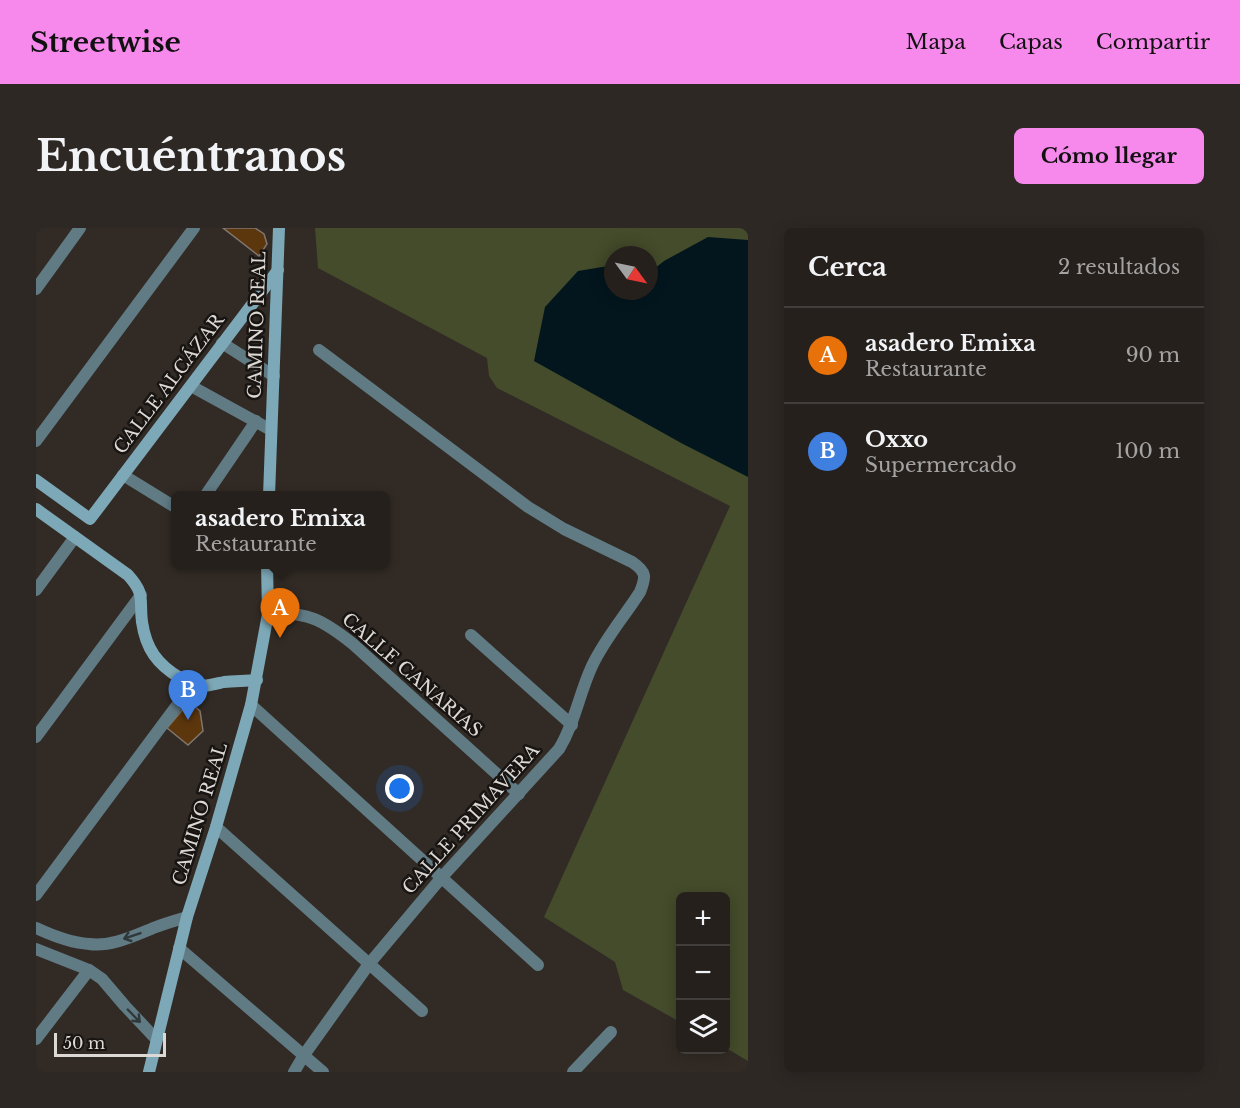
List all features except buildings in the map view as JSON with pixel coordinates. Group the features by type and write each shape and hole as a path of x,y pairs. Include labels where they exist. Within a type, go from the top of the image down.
{"street":[{"path":"36,289 80,228"},
{"path":"36,441 194,228"},
{"name":"CAMINO REAL","path":"269,491 279,228"},
{"name":"CALLE ALCÁZAR","path":"36,480 90,519 278,270"},
{"path":"222,343 274,376"},
{"name":"CALLE PRIMAVERA","path":"294,1072 369,964 442,878 559,748 572,724 599,652 640,592 645,574 632,562 564,529 528,507 319,350"},
{"path":"191,386 272,430"},
{"path":"207,491 256,421"},
{"path":"123,475 171,505"},
{"path":"36,509 128,575 136,584 141,595 145,636 152,653 168,669 192,685 257,680"},
{"path":"36,590 75,537"},
{"name":"CAMINO REAL","path":"149,1072 187,917 216,826 257,680 268,614 267,569"},
{"path":"36,737 141,595"},
{"name":"CALLE CANARIAS","path":"268,614 295,613 320,621 335,630 519,794"},
{"path":"471,635 572,724"},
{"path":"36,895 192,685"},
{"path":"251,705 538,965"},
{"path":"216,826 422,1011"},
{"path":"36,928 68,941 91,945 110,944 187,917"},
{"path":"179,948 323,1072"},
{"path":"36,949 89,970 102,979 156,1039"},
{"path":"36,1039 89,970"},
{"path":"573,1072 611,1032"}],"green space":[{"path":"315,228 748,228 748,1061 730,1050 730,892 676,892 676,1020 623,990 615,962 544,917 730,506 497,388 489,376 487,358 318,268"}],"water":[{"path":"708,237 748,240 748,477 683,444 534,361 545,307 578,271 604,267 604,300 658,300 658,266"}],"place":[{"name":"asadero Emixa","path":"280,638"},
{"name":"Oxxo","path":"188,720"}]}
